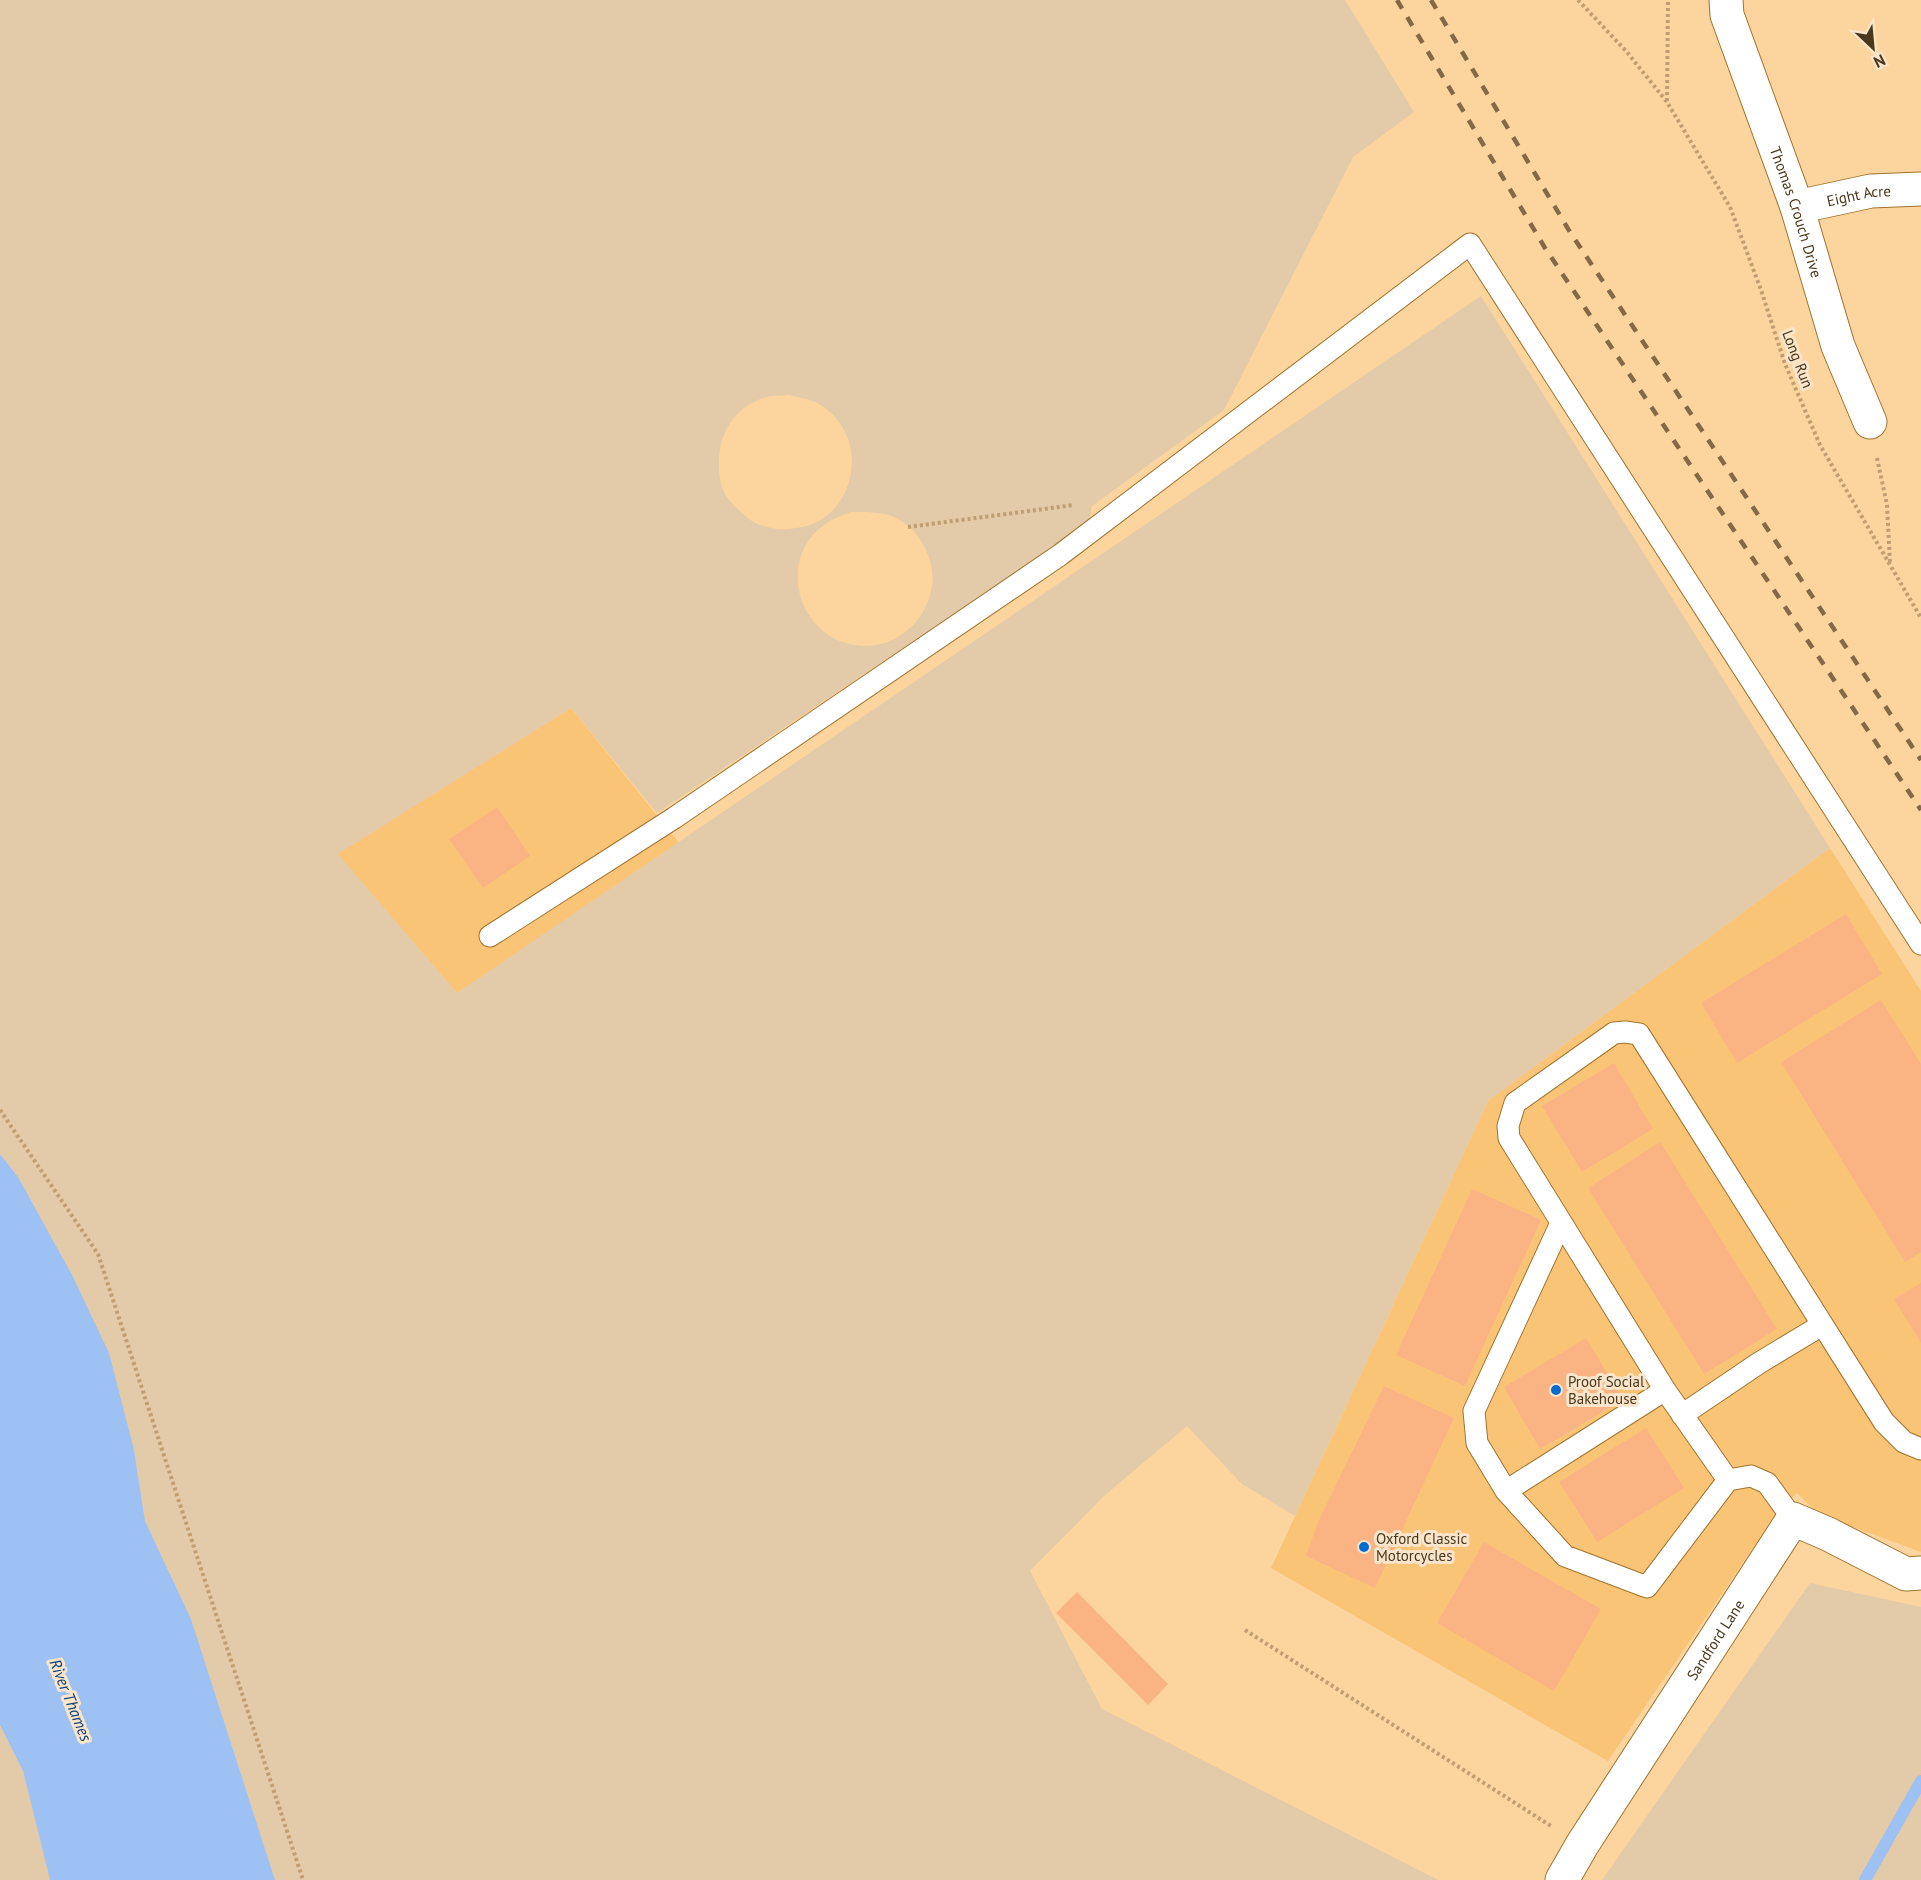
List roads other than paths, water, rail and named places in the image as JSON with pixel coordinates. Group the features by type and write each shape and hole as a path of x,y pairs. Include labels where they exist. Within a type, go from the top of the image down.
{"street":[{"name":"Thomas Crouch Drive","path":"1726,0 1728,15 1797,207 1838,346 1870,422"},
{"name":"Eight Acre","path":"1797,207 1871,191 1921,189"},
{"path":"1793,1519 1828,1534 1906,1574 1921,1573"},
{"name":"Sandford Lane","path":"1562,1880 1582,1845 1793,1519"}],"lane":[{"path":"490,936 674,818 1060,555 1470,244 1921,944"},
{"path":"1728,1480 1665,1390 1509,1137 1508,1126 1515,1103 1614,1033 1639,1034 1884,1422 1904,1442 1921,1449"},
{"path":"1561,1223 1474,1411 1478,1443 1506,1491 1565,1556 1647,1587 1728,1480 1751,1476 1767,1484 1793,1519"},
{"path":"1682,1415 1759,1363 1822,1325"},
{"path":"1506,1491 1665,1390"}],"water":[{"name":"River Thames","path":"0,1154 18,1177 72,1275 109,1353 134,1450 145,1521 191,1619 275,1880 50,1880 23,1771 0,1725"}],"waterway":[{"path":"1865,1880 1921,1781"}],"railway":[{"path":"1397,0 1545,248 1921,810"},
{"path":"1431,0 1570,232 1921,760"}],"place":[{"name":"Proof Social Bakehouse","path":"1556,1390"},
{"name":"Oxford Classic Motorcycles","path":"1364,1547"}]}
